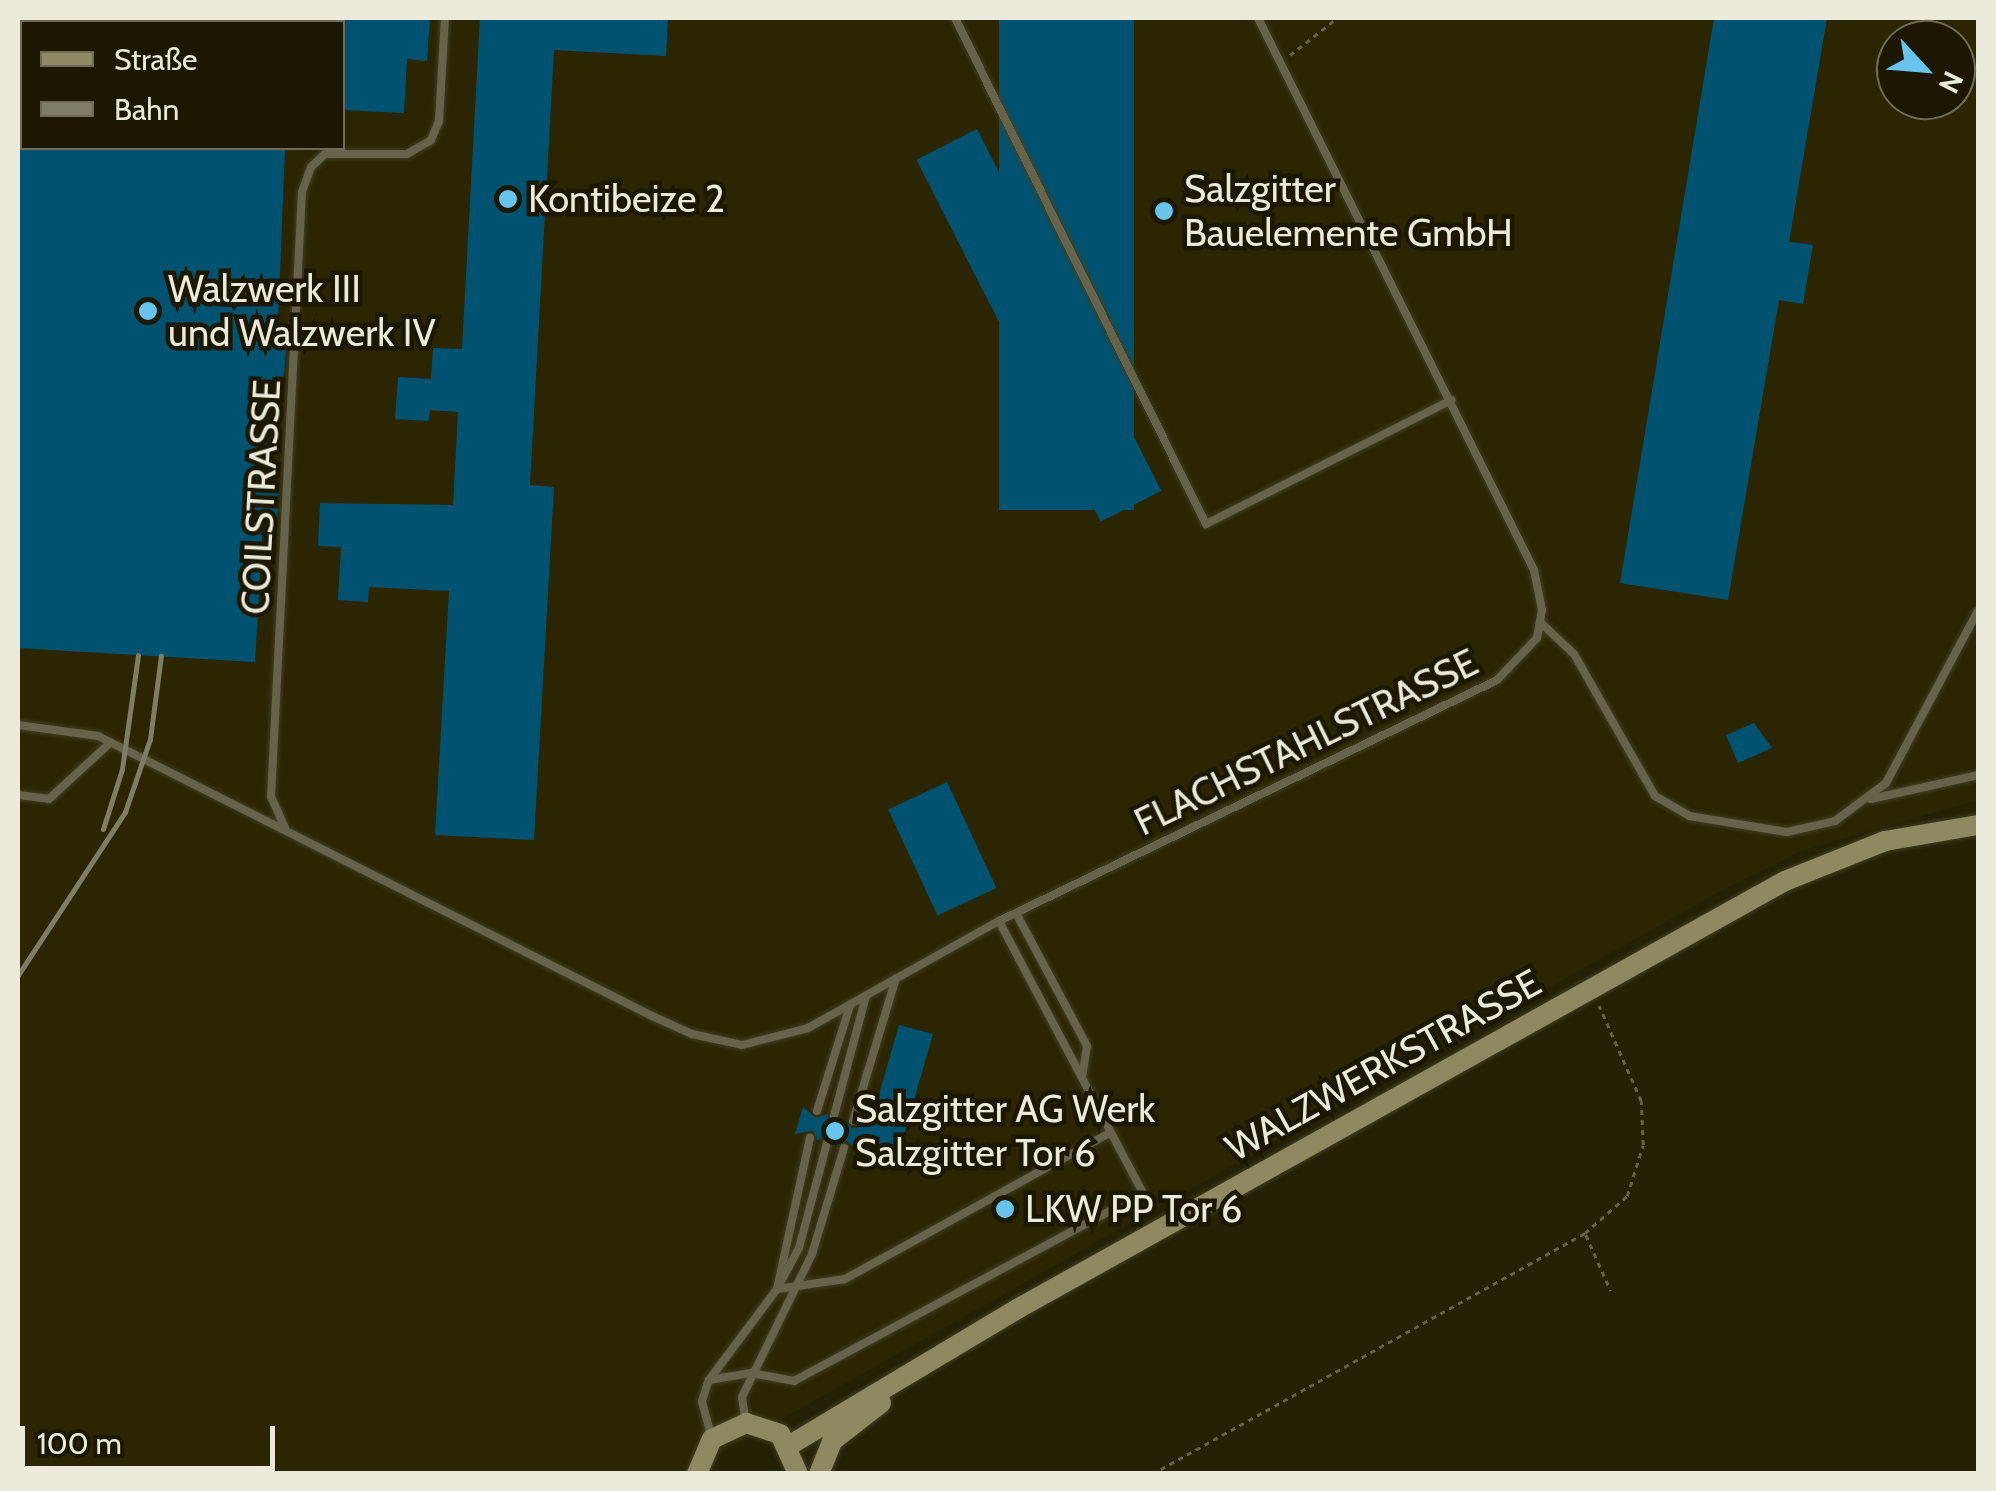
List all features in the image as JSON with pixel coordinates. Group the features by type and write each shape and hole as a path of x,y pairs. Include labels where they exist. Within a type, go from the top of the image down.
{"street":[{"name":"WALZWERKSTRASSE","path":"790,1446 957,1344 1823,862 1900,837 1978,825"},
{"path":"819,1474 832,1441 957,1344"},
{"path":"697,1474 712,1439 746,1423 767,1427 790,1446 798,1474"}],"lane":[{"name":"COILSTRASSE","path":"297,836 281,825 271,797 302,192 311,167 325,154 406,154 431,140 439,121 445,18"},
{"path":"955,18 1206,524 1451,400"},
{"path":"1258,18 1534,570 1541,623 1574,654 1642,780 1669,807 1729,825 1786,832 1836,822 1871,799 1901,761 1978,611"},
{"name":"FLACHSTAHLSTRASSE","path":"896,978 999,921 1498,680 1528,653 1541,623"},
{"path":"18,724 69,728 111,742 652,1016 724,1044 763,1043 850,1006 896,978"},
{"path":"18,795 49,799 111,742"},
{"path":"1871,799 1978,775"},
{"path":"1016,913 1087,1046 1082,1076"},
{"path":"708,1380 751,1372 794,1381 1143,1194 999,921"},
{"path":"853,1121 896,978"},
{"path":"834,1116 866,996"},
{"path":"817,1111 850,1006"},
{"path":"777,1288 845,1280 1110,1133"},
{"path":"777,1288 810,1138"},
{"path":"712,1439 702,1402 708,1380 777,1288 800,1248 827,1143"},
{"path":"746,1423 742,1397 751,1372 797,1288 828,1215 844,1148"}],"path":[{"path":"1281,62 1337,18"},
{"path":"1152,1474 1585,1233 1627,1196 1644,1146 1641,1101 1591,990"},
{"path":"1585,1233 1611,1291"}],"shaded area":[{"path":"18,18 1978,18 1978,800 1801,851 1717,893 686,1473 18,1473"}],"building":[{"path":"430,18 427,61 407,59 404,113 345,110 342,20"},
{"path":"480,18 668,18 666,56 554,50 530,485 554,487 534,840 435,835 449,591 369,587 368,602 338,600 341,547 318,546 320,503 453,505 458,412 430,410 429,421 395,419 398,377 431,379 433,348 462,349"},
{"path":"999,18 1134,18 1134,510 999,510"},
{"path":"1714,18 1827,18 1789,242 1813,245 1803,304 1779,300 1728,600 1620,583"},
{"path":"977,129 1161,491 1101,522 916,160"},
{"name":"Walzwerk III und Walzwerk IV","path":"18,148 285,150 277,348 286,349 284,377 276,376 270,396 265,491 279,492 277,525 263,524 255,662 18,648"},
{"path":"1754,723 1772,748 1738,763 1726,735"},
{"path":"947,782 996,888 938,916 888,809"},
{"path":"899,1025 933,1034 895,1166 861,1156 847,1141 837,1146 830,1136 817,1140 813,1131 795,1134 803,1107 816,1118 827,1114 831,1123 841,1118 852,1128 870,1126"}],"railway":[{"path":"103,829 122,769 138,655"},
{"path":"18,975 125,812 150,739 161,656"}],"place":[{"name":"Kontibeize 2","path":"508,199"},
{"name":"Salzgitter Bauelemente GmbH","path":"1164,211"},
{"name":"Walzwerk III und Walzwerk IV","path":"148,311"},
{"name":"Salzgitter AG Werk Salzgitter Tor 6","path":"835,1131"},
{"name":"LKW PP Tor 6","path":"1005,1209"}]}
